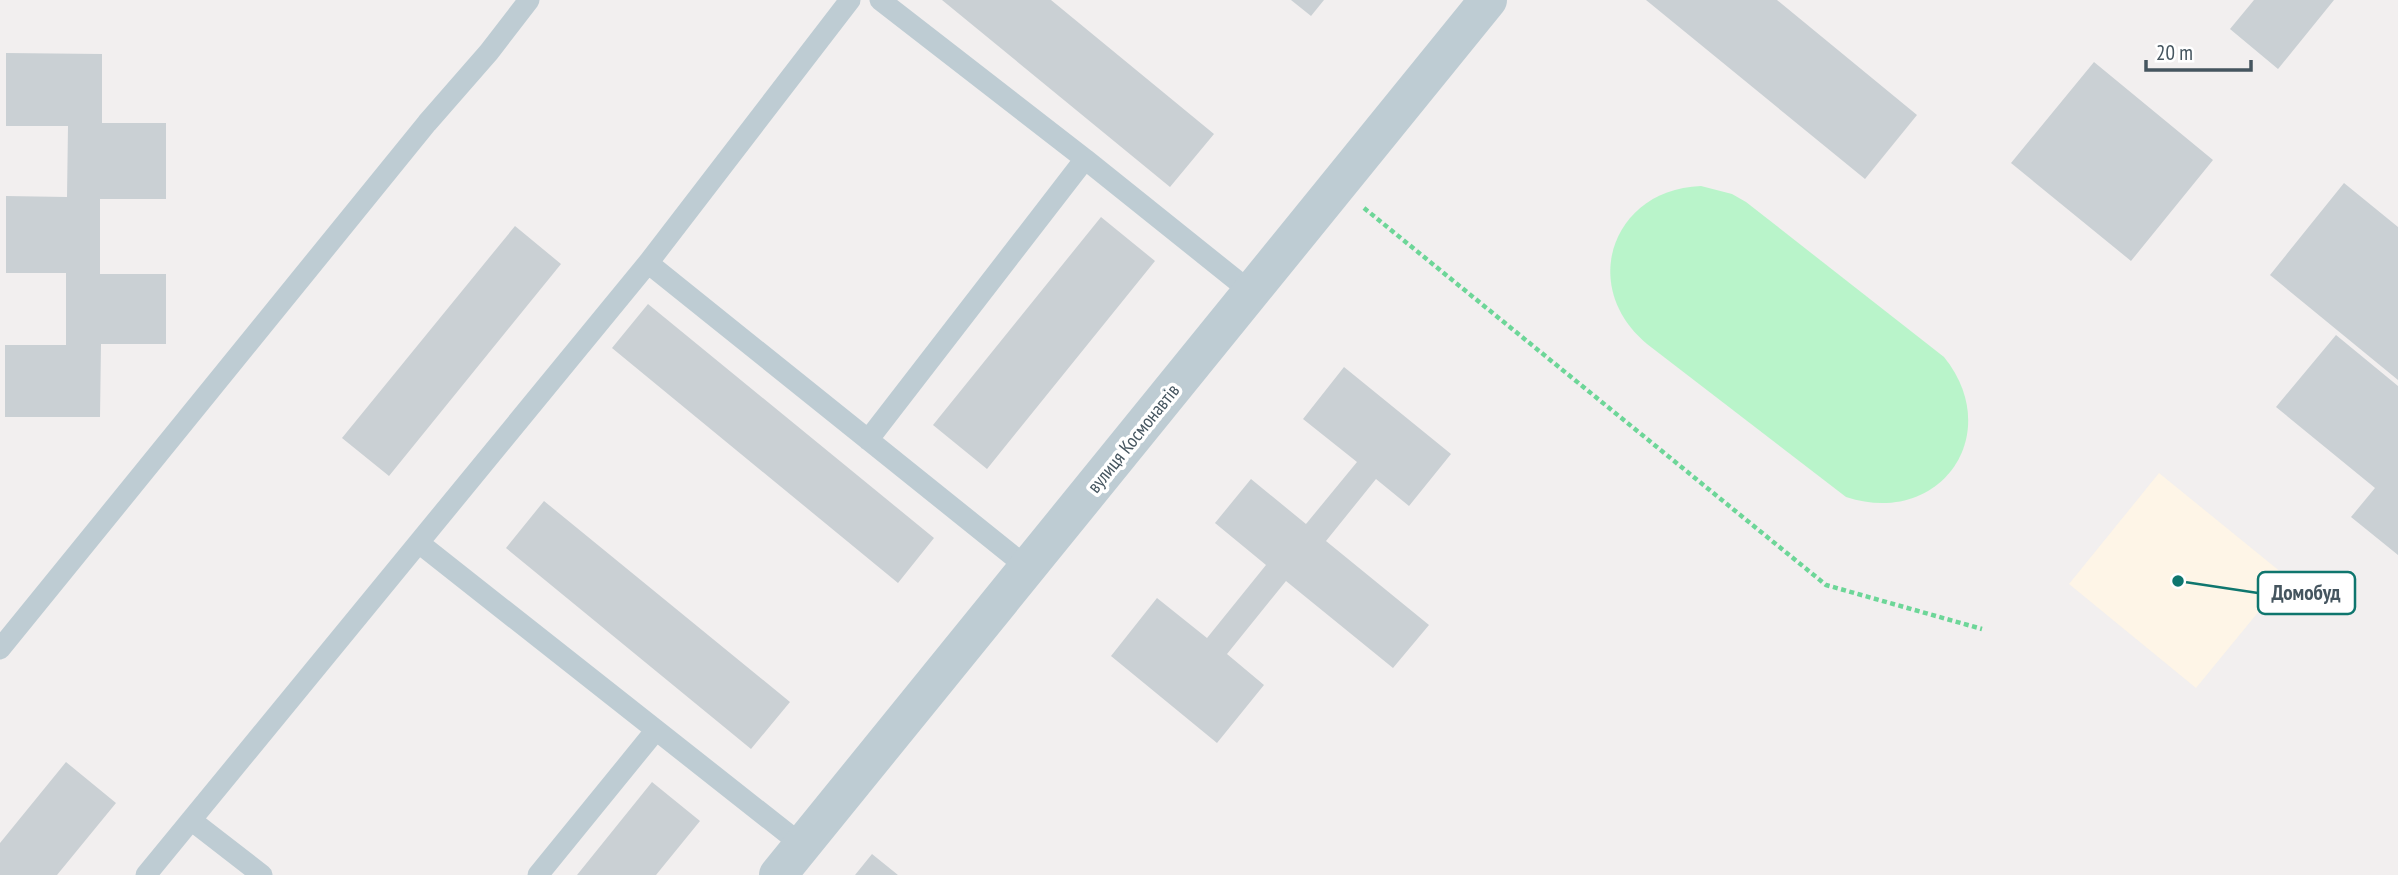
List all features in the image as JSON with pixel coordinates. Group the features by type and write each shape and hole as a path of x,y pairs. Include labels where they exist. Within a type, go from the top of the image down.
{"street":[{"name":"вулиця Космонавтів","path":"778,875 1337,186 1480,3"}],"lane":[{"path":"0,649 529,0"},
{"path":"146,875 648,263 850,0"},
{"path":"880,0 1251,292"},
{"path":"868,440 1085,159"},
{"path":"648,263 1028,568"},
{"path":"419,542 803,845"},
{"path":"538,875 656,730"},
{"path":"191,820 261,875"}],"path":[{"path":"1337,186 1826,585 1982,629"}],"shaded area":[{"path":"2159,473 2287,577 2196,688 2069,584"}],"green space":[{"path":"1701,186 1732,194 1746,202 1944,357 1961,386 1968,416 1965,443 1954,467 1935,487 1910,499 1880,503 1846,497 1647,344 1626,321 1614,296 1610,270 1615,245 1627,222 1645,204 1670,191"}],"building":[{"path":"942,0 1051,0 1214,134 1170,187"},
{"path":"1291,0 1324,0 1311,16"},
{"path":"1646,0 1777,0 1917,115 1865,179"},
{"path":"2254,0 2334,0 2278,69 2230,29"},
{"path":"6,53 102,54 102,123 166,123 166,199 100,199 100,274 166,274 166,344 101,344 100,417 5,417 5,345 66,345 66,273 6,273 6,196 67,197 68,126 6,126"},
{"path":"2094,62 2213,160 2131,261 2011,163"},
{"path":"2344,183 2398,227 2398,380 2270,275"},
{"path":"1101,217 1155,261 987,469 933,425"},
{"path":"515,226 561,264 389,476 342,438"},
{"path":"648,304 934,538 898,583 612,348"},
{"path":"2336,335 2398,386 2398,555 2351,517 2375,488 2276,407"},
{"path":"1344,367 1451,454 1409,506 1376,479 1326,541 1429,625 1393,668 1286,581 1227,654 1264,685 1217,743 1111,656 1157,598 1207,638 1266,565 1215,523 1251,479 1306,524 1357,462 1303,419"},
{"path":"544,501 790,702 751,749 506,548"},
{"path":"66,762 116,803 57,875 0,875 0,843"},
{"path":"652,782 700,821 656,875 577,875"},
{"path":"872,854 898,875 855,875"}],"place":[{"name":"Домобуд","path":"2178,581"}]}
